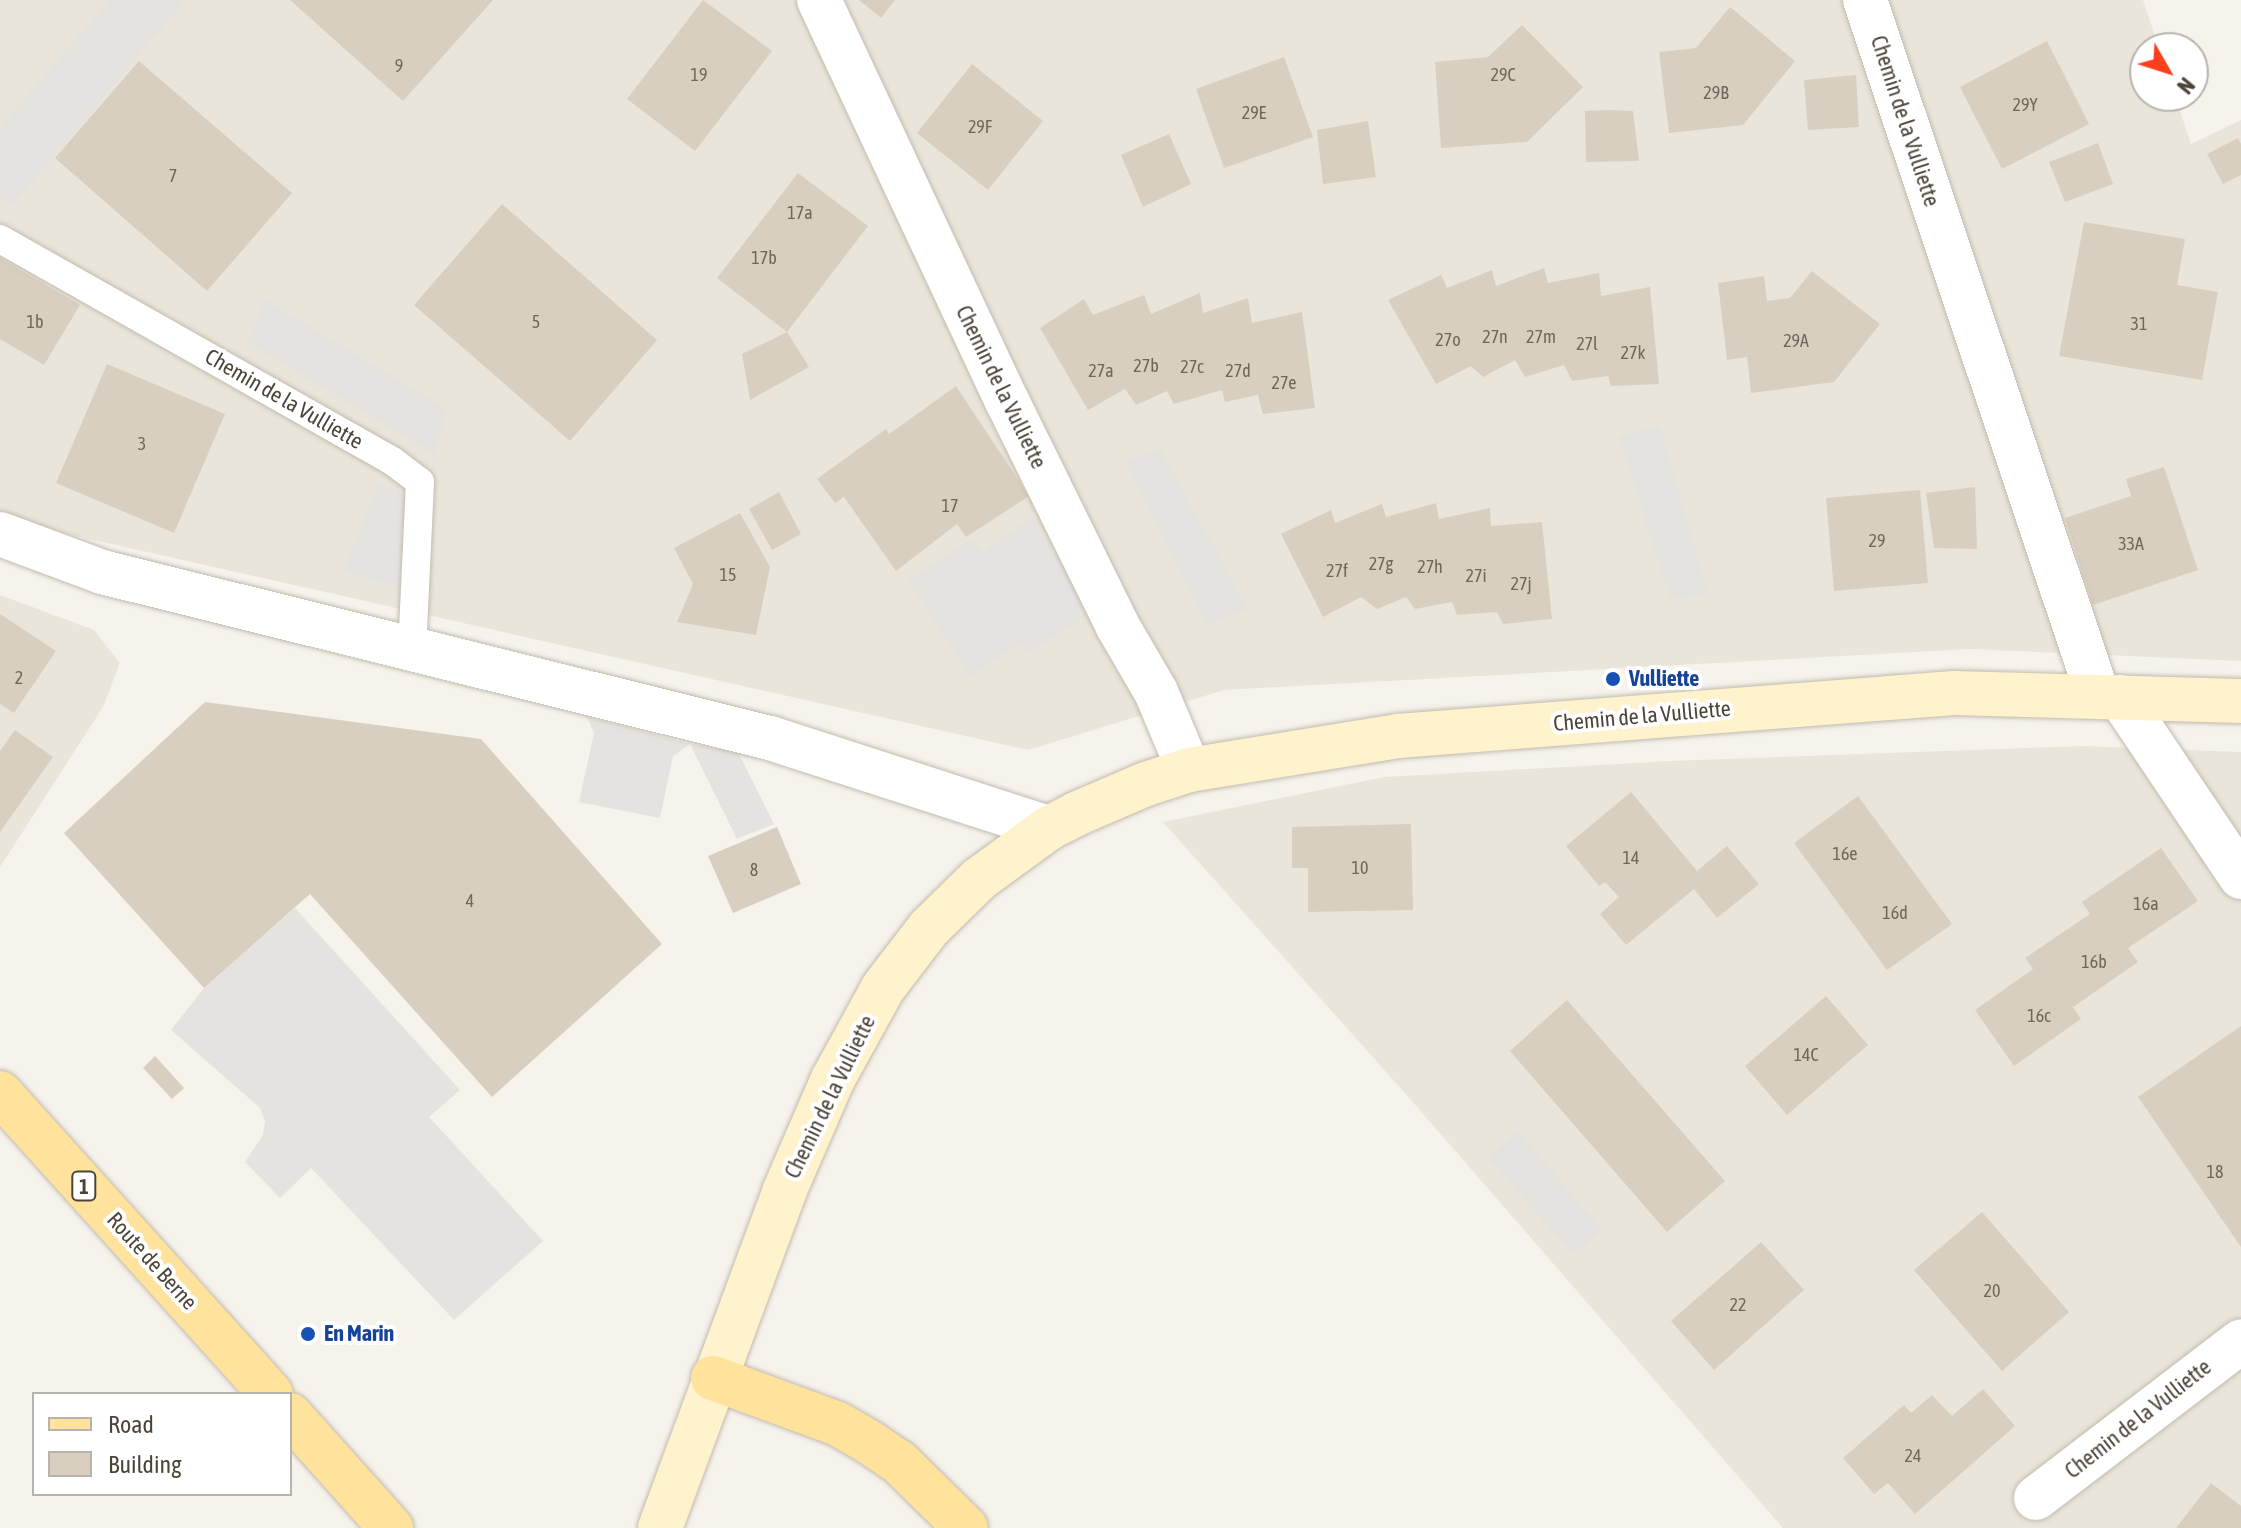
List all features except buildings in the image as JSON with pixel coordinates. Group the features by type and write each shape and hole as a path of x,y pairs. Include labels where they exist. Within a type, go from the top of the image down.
{"main road":[{"name":"Chemin de la Vulliette","path":"660,1528 713,1378 816,1115 883,988 929,928 956,899 1049,828 1107,799 1189,770 1398,736 1748,707 1978,692 2241,701"},
{"name":"Route de Berne","path":"0,1093 269,1392"},
{"path":"713,1378 838,1424 869,1442 908,1470 966,1528"},
{"path":"292,1417 391,1528"}],"street":[{"name":"Chemin de la Vulliette","path":"819,0 1007,401 1117,625 1156,692 1189,770"},
{"name":"Chemin de la Vulliette","path":"1865,0 2109,696 2241,877"},
{"path":"0,534 102,572 770,738 1049,828"},
{"name":"Chemin de la Vulliette","path":"2036,1498 2241,1341"}],"lane":[{"name":"Chemin de la Vulliette","path":"0,239 391,460 420,482 412,649"}],"shaded area":[{"path":"0,0 2143,0 2154,32 2129,32 2129,112 2180,112 2191,144 2241,120 2241,661 1969,649 1224,690 1028,750 0,519"},
{"path":"109,0 186,0 12,206 0,198 0,127"},
{"path":"264,299 446,409 435,454 248,342"},
{"path":"1660,426 1708,594 1671,599 1618,436"},
{"path":"1160,449 1248,608 1207,626 1124,461"},
{"path":"379,482 431,507 403,589 343,571"},
{"path":"1032,517 1090,614 1029,653 1019,644 970,677 908,580 972,540 984,552"},
{"path":"0,595 94,630 120,663 103,707 0,867"},
{"path":"587,717 690,744 673,756 660,818 579,802 594,733"},
{"path":"690,744 738,752 774,824 737,839"},
{"path":"2083,746 2241,752 2241,1528 1783,1528 1411,1100 1163,822 1384,777 1670,761"},
{"path":"295,908 460,1090 429,1117 543,1241 454,1320 311,1168 280,1198 245,1162 263,1135 265,1121 260,1108 171,1030 204,988"},
{"path":"1518,1130 1602,1230 1573,1255 1488,1158"}],"place":[{"name":"Vulliette","path":"1613,679"},
{"name":"En Marin","path":"308,1334"}]}
